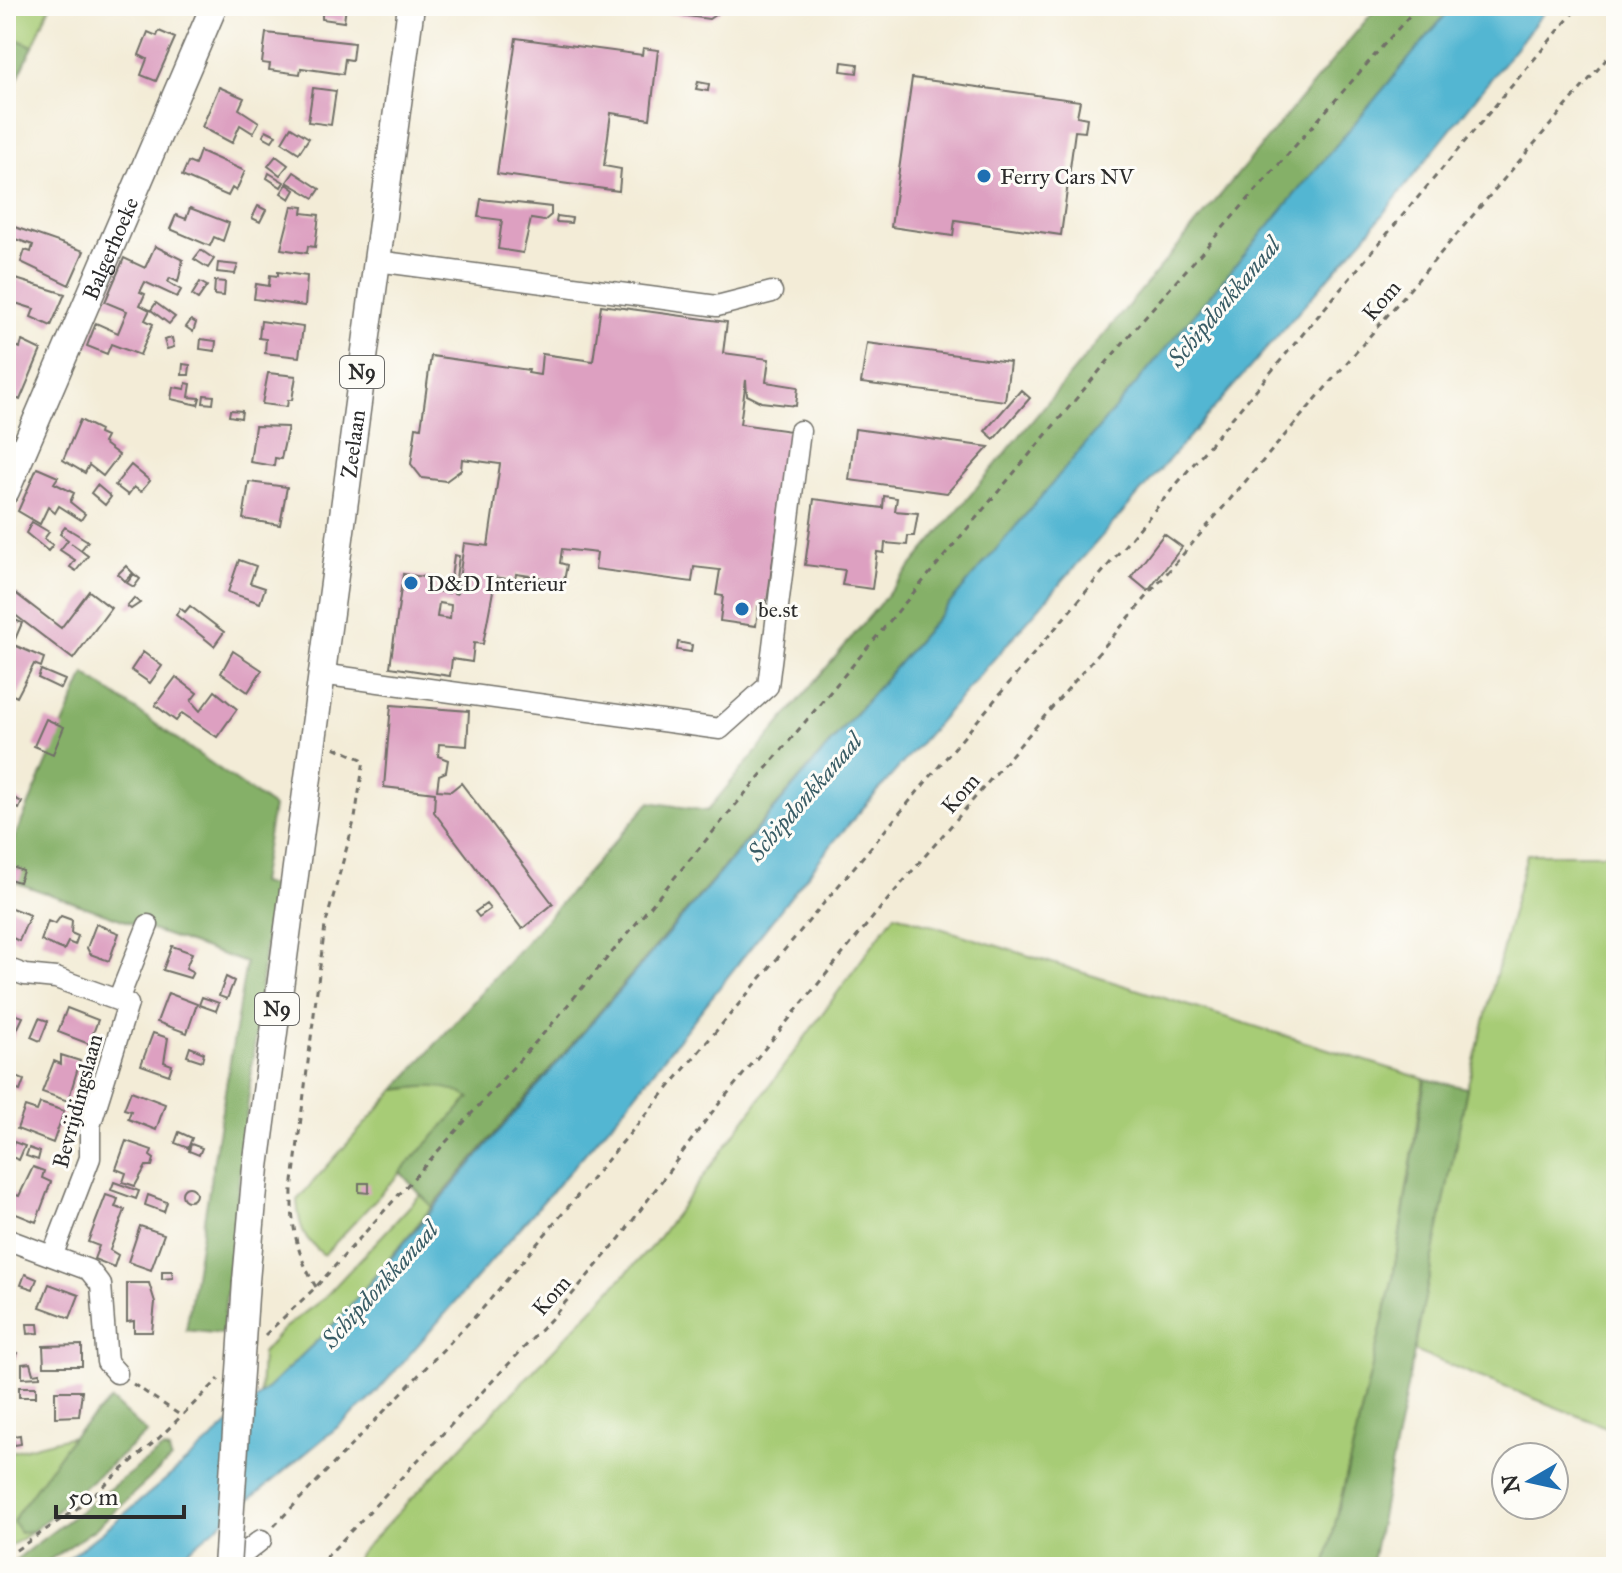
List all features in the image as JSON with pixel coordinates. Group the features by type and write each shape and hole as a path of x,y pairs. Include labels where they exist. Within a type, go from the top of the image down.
{"main road":[{"name":"Balgerhoeke","path":"6,491 214,6"},
{"name":"Zeelaan","path":"313,739 411,6"},
{"name":"N9","path":"227,1567 256,1167 313,739"}],"street":[{"path":"377,261 717,306 772,292"},
{"path":"321,674 720,729 768,686 800,431"},
{"name":"Bevrijdingslaan","path":"53,1254 90,1158 90,1126 123,1002 148,925"},
{"path":"6,968 25,975 56,978 123,1002"},
{"path":"6,1239 89,1270 101,1285 107,1362 117,1373"},
{"path":"227,1567 261,1540"}],"path":[{"path":"260,1340 316,1287 551,1025 1132,332 1418,6"},
{"path":"261,1540 483,1308 1579,6"},
{"name":"Kom","path":"317,1567 601,1261 709,1116 884,904 1056,707 1213,514 1295,425 1616,48"},
{"path":"313,739 364,760 355,818 325,926 292,1190 291,1217 299,1258 316,1287"},
{"path":"6,1557 79,1507 159,1438 226,1372"},
{"path":"117,1373 180,1415"},
{"path":"327,1557 327,1567"}],"green space":[{"path":"6,6 50,6 33,46 6,35"},
{"path":"1378,6 1453,6 1046,491 432,1207 400,1172 470,1098 443,1088 395,1090 650,802 707,811"},
{"path":"6,35 33,46 6,103"},
{"path":"85,674 273,807 260,883 272,886 222,1334 186,1330 246,963 6,879 6,858"},
{"path":"1527,854 1616,854 1616,1431 1414,1351 1467,1088"},
{"path":"895,914 1424,1079 1393,1277 1325,1567 355,1567 358,1555 654,1244"},
{"path":"1425,1079 1467,1088 1371,1567 1325,1567 1393,1277"},
{"path":"429,1086 455,1089 470,1098 324,1255 303,1232 297,1200 395,1090"},
{"path":"421,1194 432,1207 339,1319 260,1396 262,1353 284,1328 323,1299"},
{"path":"111,1400 147,1433 33,1531 20,1532 13,1522 17,1514 73,1436"},
{"path":"73,1436 20,1531 33,1531 6,1549 6,1453"},
{"path":"162,1449 169,1451 171,1459 95,1529 39,1567 6,1567"}],"water":[{"name":"Schipdonkkanaal","path":"1453,6 1549,6 1367,234 836,839 622,1111 369,1401 168,1567 57,1567 202,1448 339,1319 1046,491"}],"building":[{"path":"315,6 346,6 344,22 322,19 322,12 315,11"},
{"path":"650,6 722,6 721,11 709,19 650,11"},
{"path":"159,31 175,38 156,81 141,75 147,59 139,55 148,32 157,36"},
{"path":"266,33 354,43 352,60 345,59 343,74 301,68 300,74 269,70 270,64 262,63"},
{"path":"516,38 642,55 643,48 658,50 650,119 611,113 604,166 621,169 619,191 497,174"},
{"path":"842,62 858,64 857,73 841,71"},
{"name":"Ferry Cars NV","path":"912,78 1080,101 1077,116 1087,118 1085,132 1075,131 1061,235 955,220 953,236 891,227"},
{"path":"698,82 709,84 708,91 696,89"},
{"path":"219,87 244,98 239,109 259,122 253,133 240,125 232,143 202,127"},
{"path":"313,88 336,91 331,125 308,122"},
{"path":"291,127 309,138 299,153 282,142"},
{"path":"266,130 276,135 272,141 263,136"},
{"path":"200,151 245,171 236,191 232,188 228,196 182,176 188,162 195,165"},
{"path":"276,156 288,165 280,175 268,166"},
{"path":"294,172 320,189 314,198 287,182"},
{"path":"269,173 284,182 281,187 267,178"},
{"path":"287,184 295,190 290,199 281,193"},
{"path":"481,199 551,207 551,215 544,221 531,219 523,253 498,249 502,220 478,217"},
{"path":"258,206 266,210 260,222 252,218"},
{"path":"292,206 303,207 302,213 319,215 315,247 308,246 307,253 281,249"},
{"path":"190,208 229,223 223,241 214,237 210,246 170,229 176,215 186,219"},
{"path":"557,216 572,218 571,223 556,222"},
{"path":"6,224 84,251 69,285 21,262 25,250 31,252 33,245 6,236"},
{"path":"155,246 183,260 178,282 170,278 168,282 181,290 177,297 145,282 140,292 145,294 140,305 150,310 145,320 153,324 140,355 111,344 107,354 87,346 96,323 118,333 127,311 105,302 124,258 145,268"},
{"path":"201,250 214,259 208,268 194,259"},
{"path":"218,263 238,265 235,274 217,272"},
{"path":"278,272 307,276 305,306 254,299 256,284 269,286 270,275 278,276"},
{"path":"6,276 65,294 51,326 31,317 34,309 6,300"},
{"path":"215,281 225,282 224,296 214,295"},
{"path":"200,282 207,286 198,299 192,295"},
{"path":"156,303 175,317 169,324 151,310"},
{"path":"601,305 727,322 723,353 769,359 766,382 798,387 796,406 761,402 747,395 746,380 740,424 791,431 767,602 759,601 756,626 720,621 723,596 716,595 720,570 694,567 692,582 595,569 597,553 562,549 560,563 567,565 564,581 516,574 515,580 492,577 493,591 483,644 474,643 472,662 452,659 450,676 390,667 403,574 438,579 436,591 449,593 454,555 459,556 454,593 457,594 464,543 488,546 500,464 462,459 461,470 446,481 422,478 411,464 416,427 421,428 431,356 529,370 528,373 540,375 542,354 593,361","holes":["439,603 451,605 450,619 437,617"]},
{"path":"191,320 196,323 193,332 186,327"},
{"path":"261,321 303,327 299,357 265,353 266,339 259,338"},
{"path":"172,338 174,347 167,349 164,340"},
{"path":"201,339 216,341 215,351 200,349"},
{"path":"22,341 41,350 20,400 6,394 6,342 20,348"},
{"path":"867,343 1010,362 1005,401 861,383"},
{"path":"183,364 190,365 189,375 182,375"},
{"path":"268,373 296,376 292,400 288,400 287,407 262,404"},
{"path":"186,383 191,384 189,397 200,398 198,405 171,399 173,387 185,389"},
{"path":"1021,390 1030,398 994,439 985,431"},
{"path":"204,395 214,396 213,404 203,403"},
{"path":"230,410 242,411 241,418 229,416"},
{"path":"6,412 13,416 6,432"},
{"path":"80,420 100,430 99,434 106,437 103,443 119,455 103,476 89,465 85,473 63,460"},
{"path":"255,426 288,427 281,459 275,458 274,466 250,462"},
{"path":"855,429 989,447 947,493 849,480"},
{"path":"131,465 150,481 141,492 134,487 128,495 115,485"},
{"path":"37,468 58,477 54,483 74,493 70,502 85,514 81,520 59,506 55,513 48,507 40,524 18,511"},
{"path":"249,482 287,487 280,525 243,519"},
{"path":"97,485 111,497 105,505 91,493"},
{"path":"884,496 897,498 895,511 918,513 914,536 908,536 907,545 885,543 884,553 877,552 872,589 842,585 845,570 805,565 814,499 883,508"},
{"path":"32,522 49,532 44,539 53,545 48,551 26,533"},
{"path":"65,527 88,541 81,550 71,543 88,556 76,571 70,567 75,560 60,550 68,540 60,534"},
{"path":"1164,534 1182,547 1148,591 1131,577"},
{"path":"239,560 256,566 250,583 265,588 260,603 228,592"},
{"path":"126,566 133,573 125,581 118,574"},
{"path":"134,574 140,579 134,587 127,583"},
{"path":"6,586 61,628 89,591 111,608 73,659 6,608"},
{"path":"134,598 140,603 131,609 127,606"},
{"path":"190,606 224,632 214,646 176,615 180,608 185,612"},
{"path":"6,616 22,623 13,644 6,642"},
{"path":"678,642 692,645 691,652 677,650"},
{"path":"14,645 44,658 41,667 34,664 17,697 6,692 6,662"},
{"path":"233,651 262,670 248,692 221,673"},
{"path":"143,652 162,666 150,683 131,670"},
{"path":"41,670 65,680 61,689 38,678"},
{"path":"176,677 197,693 191,701 200,711 215,691 237,709 217,737 182,713 176,721 155,705"},
{"path":"391,705 469,711 467,746 439,744 438,756 448,760 446,772 439,775 437,790 451,791 461,783 553,904 522,929 434,812 435,793 384,787"},
{"path":"46,719 64,727 53,754 34,746"},
{"path":"6,794 22,802 19,809 6,804"},
{"path":"10,866 23,871 19,882 6,878"},
{"path":"486,904 490,909 479,917 475,912"},
{"path":"6,906 30,915 19,941 6,935"},
{"path":"61,916 72,920 71,933 78,936 75,945 68,942 64,950 41,941 48,921 55,924"},
{"path":"96,924 119,933 109,961 90,954 87,948"},
{"path":"172,946 192,953 186,968 193,972 190,978 163,970"},
{"path":"226,977 234,981 227,999 219,996"},
{"path":"168,993 197,1004 187,1033 157,1022"},
{"path":"202,997 219,1003 216,1011 199,1005"},
{"path":"67,1008 98,1020 89,1044 58,1032"},
{"path":"6,1011 23,1017 8,1049 6,1048"},
{"path":"39,1018 48,1021 40,1041 31,1037"},
{"path":"153,1033 168,1038 164,1062 172,1065 169,1075 141,1065"},
{"path":"190,1047 204,1053 202,1061 187,1056"},
{"path":"61,1055 80,1061 68,1101 42,1092 54,1061 61,1064"},
{"path":"16,1077 24,1080 20,1091 12,1088"},
{"path":"131,1091 165,1104 156,1130 128,1119 131,1111 124,1109"},
{"path":"40,1103 64,1111 53,1143 17,1129 25,1107 37,1111"},
{"path":"179,1132 192,1138 188,1148 175,1143"},
{"path":"126,1141 152,1150 150,1156 154,1159 152,1166 146,1166 135,1186 123,1182 126,1173 116,1169"},
{"path":"14,1142 25,1146 19,1160 9,1156"},
{"path":"191,1144 202,1148 199,1155 189,1151"},
{"path":"29,1148 40,1152 38,1160 26,1156"},
{"path":"33,1167 44,1171 42,1178 51,1182 36,1222 6,1210 10,1193 19,1196"},
{"path":"114,1182 139,1191 136,1199 111,1190"},
{"path":"359,1183 369,1183 369,1193 359,1192"},
{"path":"189,1187 196,1194 189,1201 182,1194"},
{"path":"106,1195 118,1199 115,1207 125,1210 110,1250 118,1255 114,1267 94,1259 99,1246 88,1242"},
{"path":"148,1195 167,1202 164,1212 145,1205"},
{"path":"140,1226 164,1234 151,1270 128,1262"},
{"path":"162,1271 172,1271 173,1278 162,1279"},
{"path":"25,1274 37,1279 33,1289 21,1285"},
{"path":"127,1283 149,1283 155,1302 152,1332 134,1332 134,1321 127,1322"},
{"path":"49,1284 79,1295 70,1318 40,1307"},
{"path":"27,1324 38,1324 39,1333 28,1334"},
{"path":"82,1345 82,1366 44,1366 43,1346"},
{"path":"6,1349 18,1353 15,1359 6,1358"},
{"path":"30,1363 33,1374 40,1373 40,1377 22,1378 22,1364"},
{"path":"6,1367 12,1367 10,1381 6,1380"},
{"path":"19,1387 36,1387 36,1397 19,1397"},
{"path":"55,1391 82,1391 79,1416 55,1417"},
{"path":"20,1435 21,1444 14,1445 13,1436"}],"place":[{"name":"Ferry Cars NV","path":"984,176"},
{"name":"D&D Interieur","path":"411,583"},
{"name":"be.st","path":"742,609"}]}
